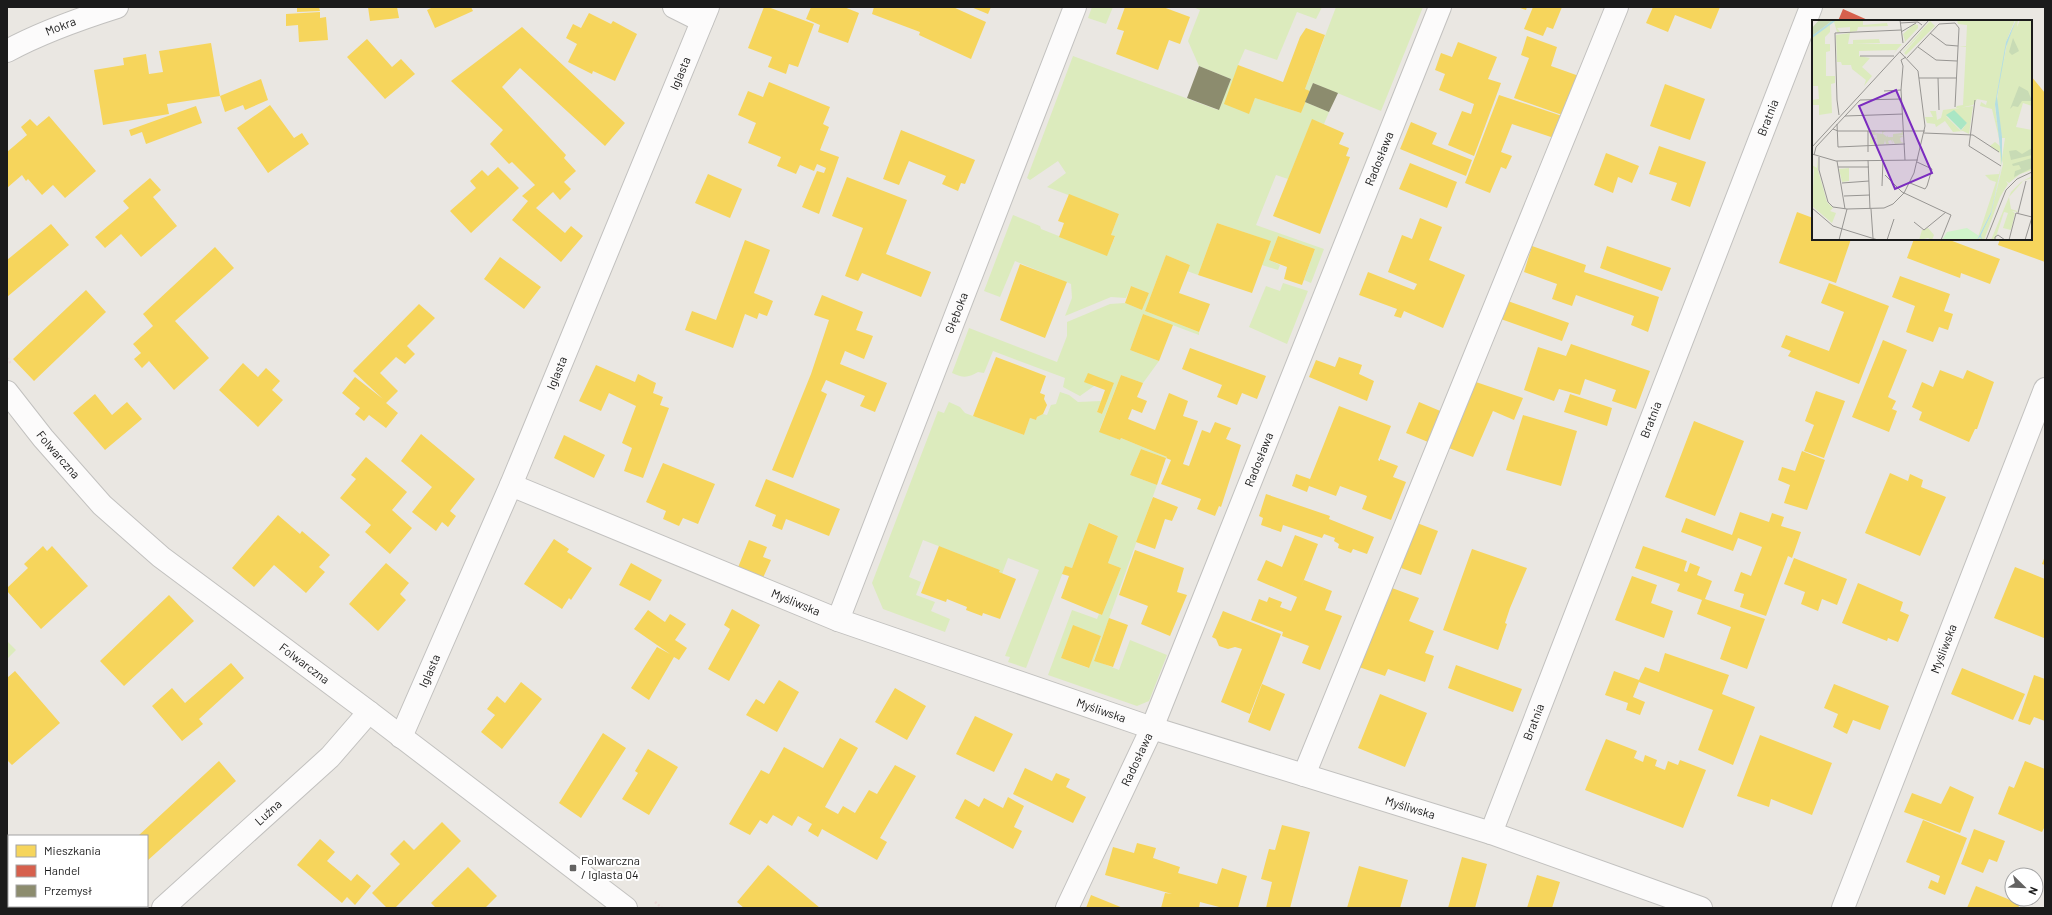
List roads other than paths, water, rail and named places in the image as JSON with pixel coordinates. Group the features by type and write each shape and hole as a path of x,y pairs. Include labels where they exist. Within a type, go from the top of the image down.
{"street":[{"name":"Mokra","path":"7,52 30,39 84,17 117,7"},
{"path":"674,7 705,14"},
{"name":"Głęboka","path":"838,620 1075,7"},
{"name":"Radosława","path":"1066,908 1152,728 1440,7"},
{"path":"1304,775 1617,7"},
{"name":"Bratnia","path":"1491,833 1811,7"},
{"name":"Iglasta","path":"401,737 511,485 705,14"},
{"name":"Myśliwska","path":"1843,908 2045,389"},
{"name":"Folwarczna","path":"7,392 43,438 102,506 161,557 369,712 626,908"},
{"name":"Myśliwska","path":"511,485 838,620 1152,728 1491,833 1701,908"},
{"name":"Luźna","path":"163,908 330,757 369,712"}],"place":[{"name":"Folwarczna / Iglasta 04","path":"573,868"}]}
